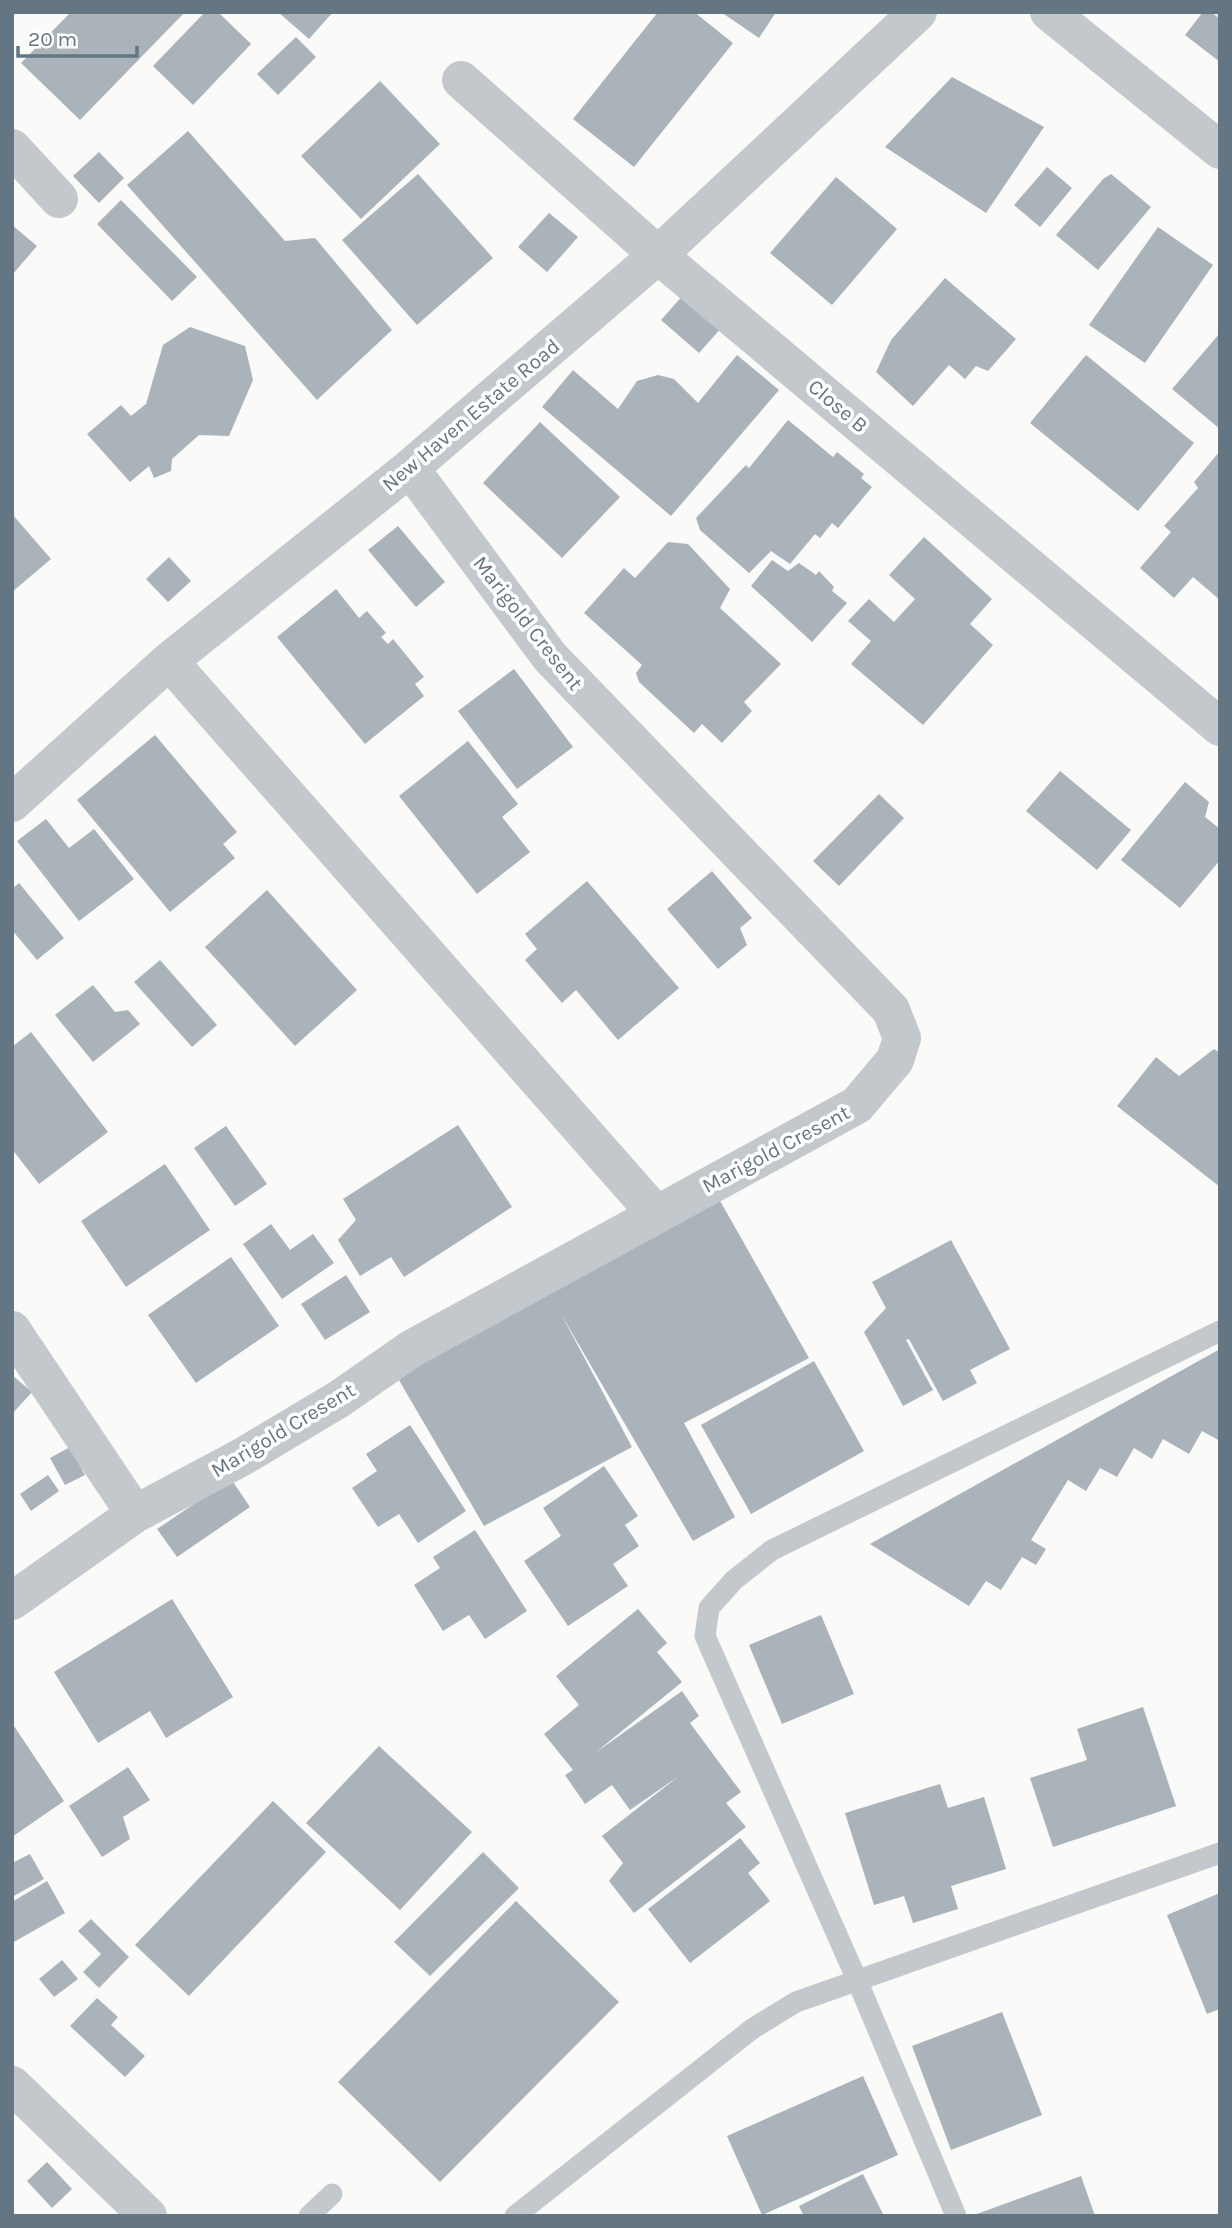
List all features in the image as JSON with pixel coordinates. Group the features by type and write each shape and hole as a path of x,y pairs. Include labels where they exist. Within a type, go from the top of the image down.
{"street":[{"name":"New Haven Estate Road","path":"12,803 169,661 410,468 658,255 918,12"},
{"path":"1049,12 1220,150"},
{"name":"Close B","path":"461,80 658,255 1220,727"},
{"path":"12,148 59,199"},
{"name":"Marigold Cresent","path":"12,1601 135,1514 242,1457 339,1399 411,1349 857,1105 895,1059 902,1038 891,1010 550,657 410,468"},
{"path":"169,661 656,1214"},
{"path":"12,1331 135,1514"},
{"path":"12,2085 148,2216"}],"lane":[{"path":"956,2216 857,1980 705,1636 709,1608 734,1580 772,1550 1220,1331"},
{"path":"515,2216 752,2029 796,2002 1220,1853"},
{"path":"309,2216 332,2194"}],"building":[{"path":"71,12 185,12 80,120 21,63"},
{"path":"205,12 218,12 251,44 193,105 153,66"},
{"path":"278,12 333,12 309,39"},
{"path":"658,12 694,12 733,43 634,167 573,119"},
{"path":"721,12 776,12 759,38"},
{"path":"1203,12 1211,12 1220,19 1220,62 1185,35"},
{"path":"296,37 316,57 278,95 257,74"},
{"path":"952,77 1044,127 986,213 885,147"},
{"path":"380,81 440,144 361,219 301,156"},
{"path":"188,131 285,241 315,238 392,330 317,400 127,185"},
{"path":"99,152 124,178 99,203 73,176"},
{"path":"1047,167 1072,188 1040,227 1014,205"},
{"path":"418,174 493,258 417,325 342,240"},
{"path":"1111,174 1151,207 1098,270 1056,235 1103,179"},
{"path":"836,177 897,229 832,305 770,253"},
{"path":"121,200 197,277 172,301 97,224"},
{"path":"549,213 578,237 547,272 518,247"},
{"path":"12,225 37,246 12,275"},
{"path":"1158,227 1213,265 1145,363 1089,325"},
{"path":"945,278 1016,339 988,371 976,366 965,379 949,365 913,406 876,372 891,340"},
{"path":"685,293 723,326 699,353 661,320"},
{"path":"190,327 245,346 253,380 229,436 199,435 172,459 171,471 154,478 149,466 130,482 87,434 121,405 131,416 146,404 163,345"},
{"path":"1220,333 1220,429 1172,389"},
{"path":"737,355 779,390 671,516 542,407 573,370 618,409 637,381 658,375 674,379 698,403"},
{"path":"1086,355 1194,443 1138,511 1030,423"},
{"path":"788,420 833,457 837,452 864,474 861,478 872,487 838,528 832,523 820,538 815,534 790,564 771,551 749,573 700,530 696,518 746,465 749,468"},
{"path":"540,422 620,497 562,558 483,483"},
{"path":"1220,451 1220,600 1193,577 1174,598 1140,568 1171,532 1164,526 1198,488 1194,482"},
{"path":"12,514 51,559 12,592"},
{"path":"398,526 445,582 416,607 368,550"},
{"path":"924,537 992,599 970,624 993,645 923,725 851,664 871,641 848,621 869,599 894,622 915,599 889,575"},
{"path":"668,542 688,544 730,589 720,608 781,664 744,702 752,711 722,743 702,724 694,733 639,682 636,673 642,665 584,613 624,568 635,578"},
{"path":"169,557 191,581 168,602 146,579"},
{"path":"772,560 788,571 799,563 816,575 819,571 834,587 832,591 847,603 812,642 751,586"},
{"path":"336,589 359,618 367,611 386,633 381,637 388,644 393,639 424,677 415,684 424,696 365,744 277,637"},
{"path":"514,669 573,747 517,789 458,711"},
{"path":"155,735 237,832 223,844 235,858 170,912 77,800"},
{"path":"468,741 518,804 502,817 530,852 477,894 399,796"},
{"path":"1060,771 1131,830 1097,870 1026,811"},
{"path":"1185,782 1209,802 1205,817 1220,829 1220,860 1180,908 1121,860"},
{"path":"879,794 904,818 839,886 813,861"},
{"path":"46,819 69,848 94,829 134,879 79,921 17,841"},
{"path":"712,871 752,918 740,928 747,945 718,969 667,909"},
{"path":"587,881 679,988 618,1040 576,990 562,1003 525,960 537,949 525,934"},
{"path":"19,883 64,938 37,960 12,930 12,889"},
{"path":"267,890 357,990 295,1046 205,947"},
{"path":"160,960 217,1025 192,1047 134,982"},
{"path":"93,985 115,1012 128,1010 140,1024 93,1062 55,1015"},
{"path":"31,1032 108,1132 39,1184 12,1149 12,1047"},
{"path":"1214,1049 1220,1053 1220,1187 1117,1106 1156,1057 1179,1076"},
{"path":"458,1125 512,1207 404,1277 391,1257 360,1276 338,1240 356,1220 343,1199"},
{"path":"226,1126 267,1184 235,1206 194,1148"},
{"path":"165,1164 210,1230 126,1287 81,1221"},
{"path":"719,1199 809,1358 684,1423 735,1517 693,1541 561,1314 632,1447 484,1526 396,1375"},
{"path":"271,1224 290,1250 313,1234 334,1263 282,1299 243,1244"},
{"path":"951,1240 1010,1349 970,1370 977,1383 943,1401 909,1339 906,1340 933,1390 903,1406 864,1332 886,1308 872,1282"},
{"path":"231,1257 279,1326 196,1383 148,1315"},
{"path":"346,1275 370,1312 325,1340 301,1304"},
{"path":"1220,1349 1220,1441 1202,1431 1189,1454 1163,1439 1152,1459 1134,1448 1117,1477 1100,1468 1086,1491 1068,1480 1031,1540 1046,1549 1036,1565 1022,1557 1001,1590 986,1581 969,1606 870,1544"},
{"path":"814,1361 864,1451 751,1514 701,1425"},
{"path":"12,1375 32,1392 12,1414"},
{"path":"410,1425 466,1511 418,1543 399,1514 378,1527 352,1488 377,1471 366,1454"},
{"path":"70,1447 85,1475 65,1485 50,1458"},
{"path":"604,1466 638,1516 625,1525 639,1546 613,1564 628,1586 568,1626 524,1561 561,1536 543,1508"},
{"path":"48,1475 59,1491 31,1511 20,1494"},
{"path":"231,1479 250,1507 177,1557 157,1529"},
{"path":"475,1530 527,1611 485,1639 469,1615 443,1631 414,1585 440,1568 433,1557"},
{"path":"172,1599 233,1697 166,1738 150,1711 98,1743 54,1672"},
{"path":"638,1609 667,1643 657,1652 682,1682 595,1753 682,1691 699,1716 690,1723 741,1792 726,1803 746,1827 634,1913 609,1881 623,1863 602,1836 679,1776 630,1810 612,1785 585,1804 565,1775 573,1770 544,1734 579,1705 556,1676"},
{"path":"821,1615 854,1694 782,1724 749,1645"},
{"path":"1143,1707 1176,1806 1053,1847 1030,1778 1087,1760 1077,1729"},
{"path":"12,1723 64,1801 12,1837"},
{"path":"379,1746 472,1832 400,1910 306,1823"},
{"path":"128,1767 150,1800 123,1817 130,1839 102,1857 69,1806"},
{"path":"940,1784 948,1808 984,1797 1006,1869 951,1886 958,1909 913,1923 904,1896 874,1905 845,1813"},
{"path":"273,1801 326,1852 189,1996 135,1945"},
{"path":"740,1838 760,1863 748,1873 770,1901 690,1963 648,1909"},
{"path":"483,1852 519,1888 430,1976 394,1942"},
{"path":"30,1854 44,1879 12,1897 12,1863"},
{"path":"47,1881 65,1913 12,1943 12,1902"},
{"path":"1220,1893 1220,2009 1207,2014 1167,1915"},
{"path":"516,1901 619,2002 440,2182 338,2082"},
{"path":"91,1919 129,1957 99,1988 83,1972 101,1954 78,1931"},
{"path":"62,1960 78,1979 54,1997 39,1979"},
{"path":"97,1998 118,2017 111,2025 145,2056 125,2077 70,2026"},
{"path":"1002,2012 1042,2115 951,2150 912,2046"},
{"path":"863,2076 898,2155 762,2215 727,2136"},
{"path":"47,2162 72,2189 52,2208 27,2181"},
{"path":"863,2174 884,2216 804,2216 799,2206"},
{"path":"1081,2176 1095,2216 974,2216 974,2215"}]}
